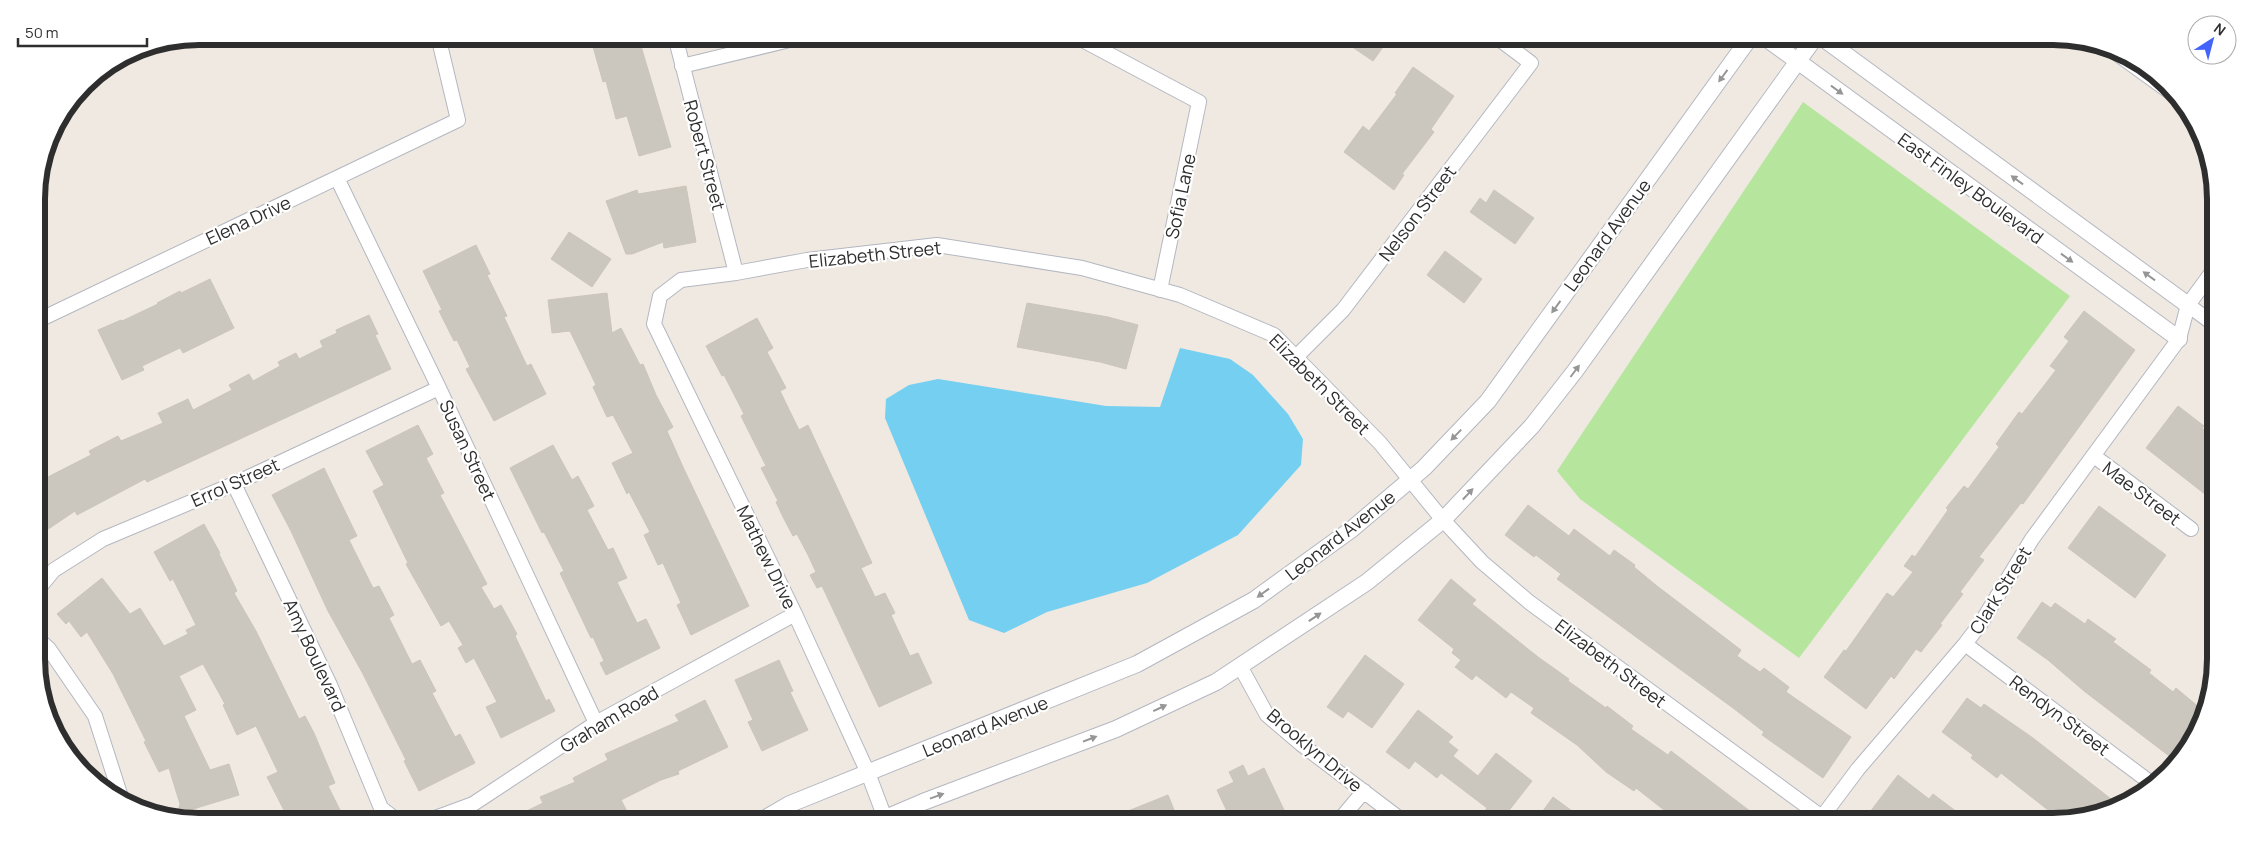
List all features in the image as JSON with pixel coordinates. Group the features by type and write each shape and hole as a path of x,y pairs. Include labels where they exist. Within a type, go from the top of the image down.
{"street":[{"name":"Elena Drive","path":"45,317 458,120 440,45"},
{"name":"Robert Street","path":"677,45 736,273"},
{"path":"682,66 769,45"},
{"name":"Sofia Lane","path":"1091,45 1199,102 1160,290"},
{"name":"Nelson Street","path":"1296,357 1343,310 1531,63 1507,45"},
{"name":"Leonard Avenue","path":"774,813 790,804 1137,664 1254,600 1352,529 1424,468 1488,401 1745,45"},
{"name":"East Finley Boulevard","path":"1775,45 2179,340"},
{"path":"898,813 1116,729 1216,682 1367,582 1443,520 1532,426 1575,371 1810,45"},
{"name":"East Finley Boulevard","path":"1832,45 2188,305"},
{"name":"Susan Street","path":"337,178 439,388 596,723"},
{"name":"Elizabeth Street","path":"660,296 681,280 736,273 807,260 937,244 1082,268 1180,295 1274,334 1380,443 1409,481 1482,562 1529,602 1814,813"},
{"path":"2179,340 2188,305 2207,279"},
{"name":"Mathew Drive","path":"660,296 654,324 794,614 868,773 878,813"},
{"path":"2188,305 2207,318"},
{"name":"Clark Street","path":"1829,813 1880,742 1981,623 2032,539 2179,340"},
{"name":"Errol Street","path":"45,581 54,570 103,539 234,484 439,388"},
{"name":"Mae Street","path":"2094,456 2191,529"},
{"name":"Amy Boulevard","path":"234,484 330,686 381,808 387,813"},
{"name":"Graham Road","path":"448,813 473,804 596,723 794,614"},
{"name":"Rendyn Street","path":"1965,644 2148,781"},
{"path":"45,645 94,716 119,790"},
{"name":"Brooklyn Drive","path":"1240,666 1267,715 1301,744 1392,813"},
{"path":"1346,813 1364,791"}],"green space":[{"path":"1803,102 2070,296 1799,658 1580,499 1557,471"}],"water":[{"path":"1180,348 1230,359 1253,375 1288,414 1303,439 1301,465 1238,535 1147,583 1047,612 1004,633 969,620 885,418 886,399 909,385 938,379 1106,406 1160,407"}],"building":[{"path":"593,45 641,45 671,147 639,156 627,116 616,119 606,81 603,82"},
{"path":"1349,45 1385,45 1373,61"},
{"path":"1413,67 1454,96 1431,129 1434,132 1402,174 1404,175 1394,190 1344,152 1363,126 1369,131 1397,94 1395,93"},
{"path":"686,186 696,242 664,248 663,242 632,254 626,254 606,201 637,190 638,194"},
{"path":"1494,190 1534,218 1515,244 1470,212 1480,198 1486,203"},
{"path":"569,232 611,259 592,287 551,259"},
{"path":"476,245 490,274 487,275 507,316 504,317 527,366 531,364 546,394 494,421 466,369 470,367 457,340 454,341 439,311 442,310 423,271"},
{"path":"1445,251 1482,279 1464,303 1427,275"},
{"path":"210,279 234,328 183,353 180,348 142,366 144,370 122,380 98,330 122,321 180,291 181,293"},
{"path":"607,293 612,333 621,328 640,365 643,364 656,395 673,427 667,431 749,606 691,635 677,605 681,603 663,563 658,565 644,535 650,532 629,492 627,494 612,463 633,453 613,415 607,417 593,387 596,385 570,331 552,333 548,300"},
{"path":"1027,303 1108,317 1138,325 1126,369 1100,362 1017,347"},
{"path":"2084,311 2135,350 2023,504 2021,503 1979,557 1984,560 1960,592 1963,594 1940,624 1942,625 1921,652 1916,649 1894,679 1891,676 1866,709 1824,677 1844,650 1846,651 1887,593 1893,597 1913,572 1904,566 1912,555 1915,557 1948,510 1946,508 1964,486 1968,489 1999,447 1996,444 2019,412 2022,414 2056,370 2050,366 2069,341 2064,337"},
{"path":"369,315 378,334 375,335 391,369 147,482 145,479 77,515 75,511 45,531 45,478 91,455 89,451 118,436 121,441 163,423 158,413 188,399 193,410 232,390 229,385 249,374 253,381 280,366 278,362 296,353 299,359 323,347 320,341 337,333 336,330"},
{"path":"757,318 773,348 767,352 786,388 780,391 799,430 808,425 872,563 861,568 875,597 885,593 895,613 891,615 910,656 918,653 932,683 879,707 822,586 817,588 810,575 816,572 797,534 793,536 783,517 776,502 778,501 761,468 766,466 741,416 744,414 724,375 722,376 706,346"},
{"path":"2178,406 2204,426 2202,428 2207,432 2207,496 2146,448"},
{"path":"418,425 433,454 426,458 444,493 440,495 487,584 481,587 494,609 501,605 517,634 515,636 546,701 549,699 555,711 501,738 486,707 497,702 474,658 466,663 458,648 463,645 449,621 441,626 406,564 408,563 373,491 384,485 366,451"},
{"path":"553,445 572,480 578,476 594,506 587,510 608,550 613,548 627,578 617,582 637,623 646,619 660,648 606,675 600,663 604,661 560,573 564,571 544,532 542,533 510,468"},
{"path":"324,468 357,536 349,540 373,588 379,586 394,615 389,618 412,664 420,660 436,691 432,693 455,737 460,734 475,763 419,791 404,761 406,760 363,674 328,611 272,495"},
{"path":"1528,505 1569,536 1574,529 1610,556 1614,550 1635,565 1634,567 1657,586 1741,650 1737,656 1760,672 1764,668 1789,687 1786,692 1851,737 1823,778 1762,735 1764,732 1733,708 1557,579 1561,574 1505,535"},
{"path":"2099,506 2166,555 2135,598 2068,548"},
{"path":"204,524 220,553 237,591 234,593 256,631 299,719 305,716 314,733 335,783 328,786 342,813 285,813 267,777 278,772 256,726 237,735 223,705 225,704 203,664 179,676 196,710 184,716 210,770 229,764 239,795 183,812 178,811 180,804 169,768 159,772 113,674 87,632 81,637 69,621 66,624 57,614 102,578 130,614 140,608 164,646 188,634 186,630 196,625 173,579 170,581 154,552"},
{"path":"1451,579 1476,600 1472,604 1538,657 1569,679 1568,681 1606,708 1607,706 1633,726 1631,729 1668,755 1671,751 1752,813 1668,813 1636,788 1634,791 1606,772 1577,745 1531,713 1534,708 1511,692 1506,698 1476,675 1472,680 1455,667 1461,660 1452,653 1454,649 1418,620"},
{"path":"2042,602 2051,608 2055,603 2085,624 2088,619 2116,639 2113,642 2151,670 2149,673 2173,692 2176,688 2199,707 2181,745 2171,758 2084,691 2048,660 2017,638"},
{"path":"1365,655 1404,684 1372,728 1348,711 1343,718 1327,707"},
{"path":"779,660 793,691 790,692 808,730 762,751 748,722 753,720 735,680"},
{"path":"1967,698 1981,708 1984,704 2033,738 2113,801 2083,810 2052,813 2001,773 1997,778 1971,758 1973,755 1942,732"},
{"path":"705,700 728,747 678,771 679,774 661,780 621,800 628,813 522,813 543,803 540,797 575,782 573,778 608,760 605,754 679,721 675,715"},
{"path":"1418,710 1453,737 1448,742 1458,750 1453,756 1478,776 1496,753 1532,781 1507,813 1483,813 1487,808 1441,773 1437,778 1415,761 1409,769 1386,752"},
{"path":"1243,765 1248,776 1264,768 1285,812 1228,813 1217,790 1234,782 1229,772"},
{"path":"1898,775 1929,799 1933,794 1958,813 1871,813 1870,812"},
{"path":"1168,795 1175,813 1123,813"},
{"path":"1553,797 1575,813 1541,813"}]}
